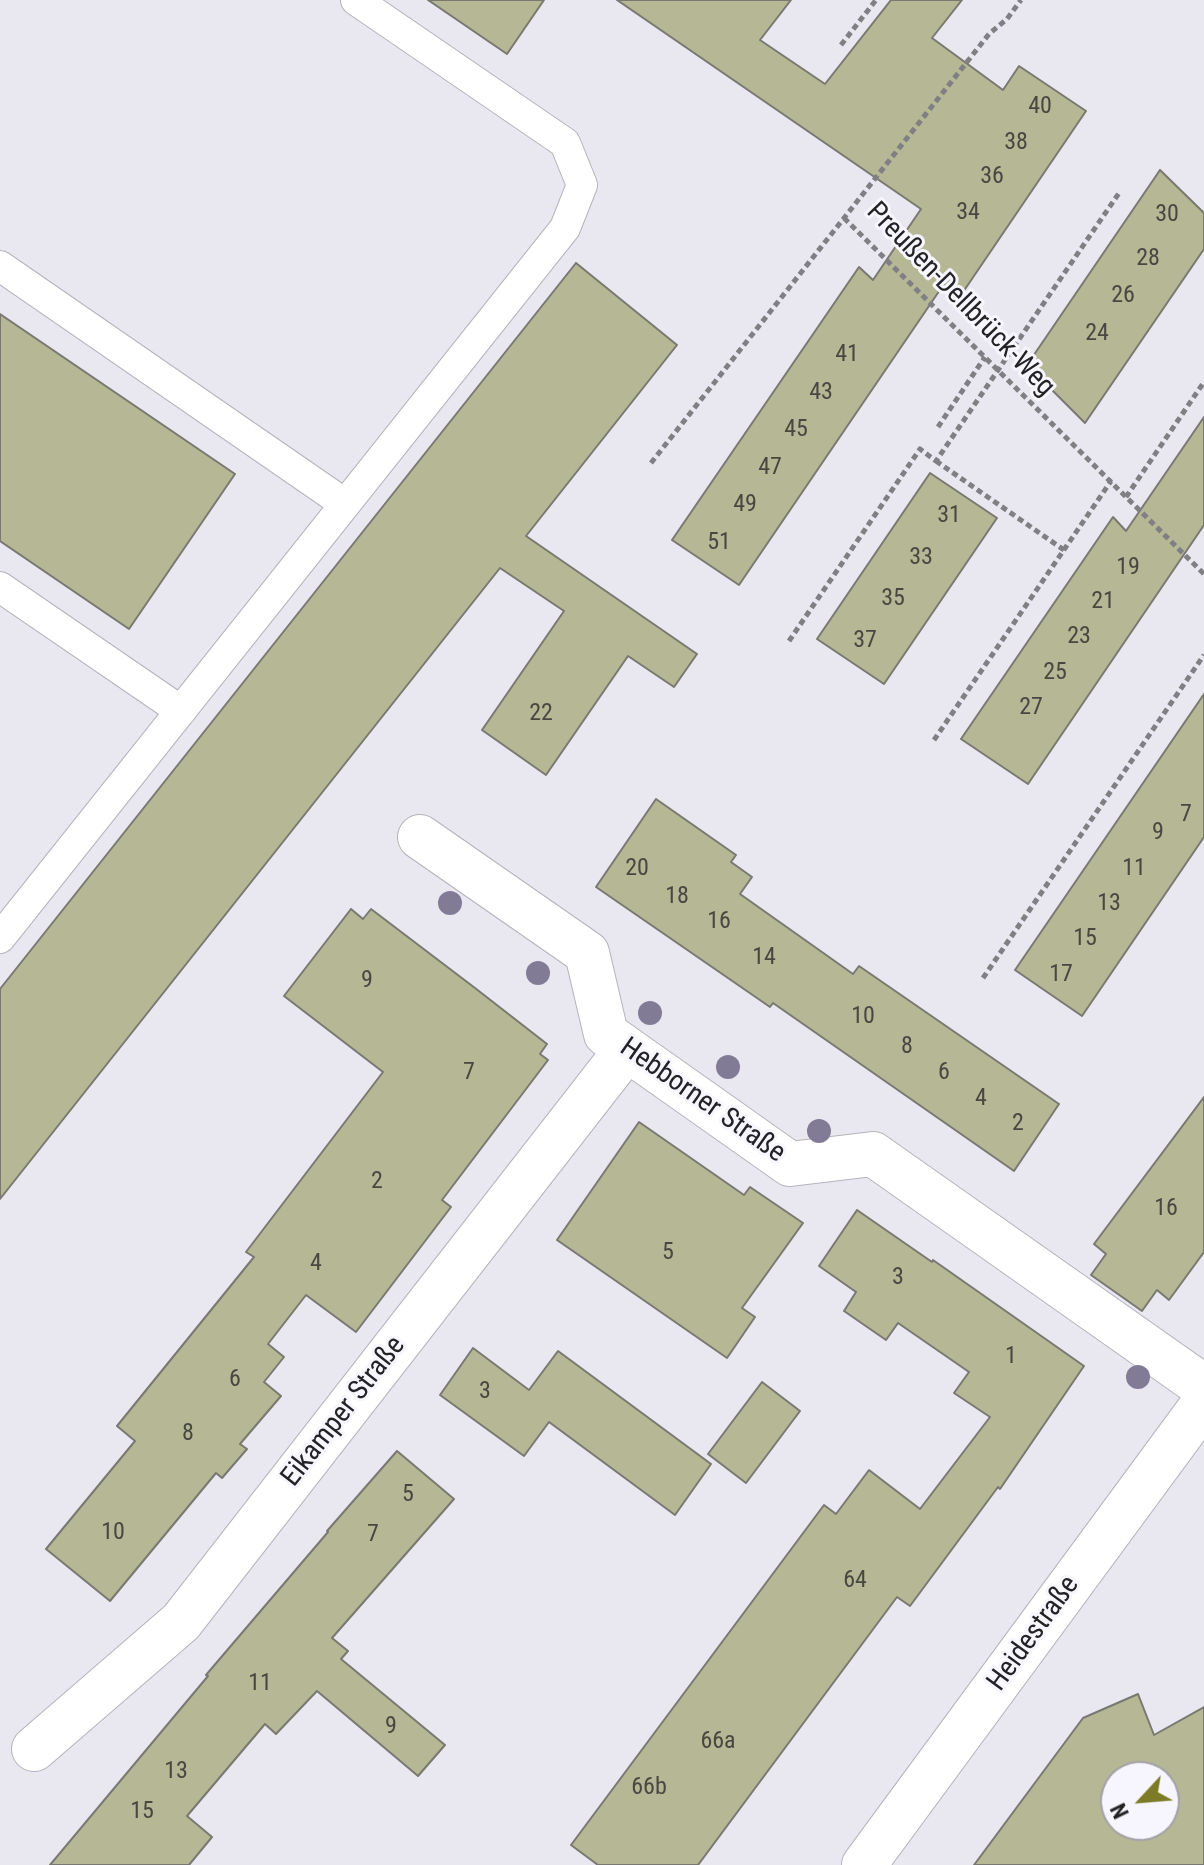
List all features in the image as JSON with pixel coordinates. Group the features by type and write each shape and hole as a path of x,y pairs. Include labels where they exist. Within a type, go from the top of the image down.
{"street":[{"name":"Hebborner Straße","path":"420,837 587,953 606,1034 790,1164 873,1154 1204,1387"},
{"name":"Eikamper Straße","path":"34,1749 181,1622 627,1049"},
{"name":"Heidestraße","path":"864,1865 1204,1403"}],"lane":[{"path":"0,938 565,228 582,185 565,143 356,0"},
{"path":"0,266 345,504"},
{"path":"0,587 181,711"}],"path":[{"path":"841,45 876,0"},
{"name":"Preußen-Dellbrück-Weg","path":"1021,0 1007,19 989,34 844,218 1204,574"},
{"path":"936,461 1119,193"},
{"path":"651,463 844,218"},
{"path":"938,427 985,357"},
{"path":"1126,497 1204,382"},
{"path":"789,641 920,449 1064,550"},
{"path":"934,740 1111,481"},
{"path":"983,978 1204,655"}],"building":[{"path":"428,0 544,0 507,54"},
{"path":"617,0 791,0 760,40 825,84 891,0 962,0 932,38 1003,90 1019,66 1086,111 959,298 944,284 739,585 672,540 859,267 873,280 921,209"},
{"path":"1160,170 1204,213 1204,249 1085,423 1027,365"},
{"path":"576,263 677,345 526,536 697,654 674,687 628,656 546,775 482,730 564,611 500,568 0,1199 0,989"},
{"path":"0,314 235,474 129,629 0,541"},
{"path":"1204,417 1204,525 1028,784 961,739 1113,517 1126,531"},
{"path":"930,473 997,518 884,684 817,639"},
{"path":"1204,694 1204,837 1082,1016 1015,970"},
{"path":"656,799 736,855 731,862 752,877 740,894 853,974 859,966 1059,1104 1014,1171 773,1003 770,1007 596,887"},
{"path":"351,909 363,919 371,909 475,988 547,1044 540,1054 548,1060 442,1200 451,1207 356,1332 306,1295 268,1344 284,1357 264,1382 281,1396 240,1444 247,1449 222,1478 216,1473 110,1601 46,1549 135,1441 117,1426 254,1257 246,1252 383,1072 284,996"},
{"path":"1204,1097 1204,1252 1169,1300 1157,1290 1142,1311 1091,1275 1106,1254 1094,1244"},
{"path":"639,1122 744,1195 750,1187 803,1223 742,1308 755,1317 727,1358 557,1240"},
{"path":"857,1210 1084,1366 1000,1489 998,1487 910,1606 897,1597 698,1865 598,1865 571,1845 824,1505 836,1514 869,1470 920,1509 990,1417 954,1393 969,1372 898,1323 886,1340 844,1311 856,1292 819,1266"},
{"path":"473,1348 529,1390 558,1351 711,1464 675,1515 549,1422 524,1456 440,1395"},
{"path":"762,1382 800,1411 746,1483 708,1454"},
{"path":"397,1451 454,1499 332,1638 348,1651 341,1659 445,1745 418,1776 317,1691 276,1734 265,1724 187,1816 212,1837 189,1865 50,1865 206,1675"},
{"path":"1138,1694 1154,1735 1204,1707 1204,1865 974,1865 1083,1718"}]}
